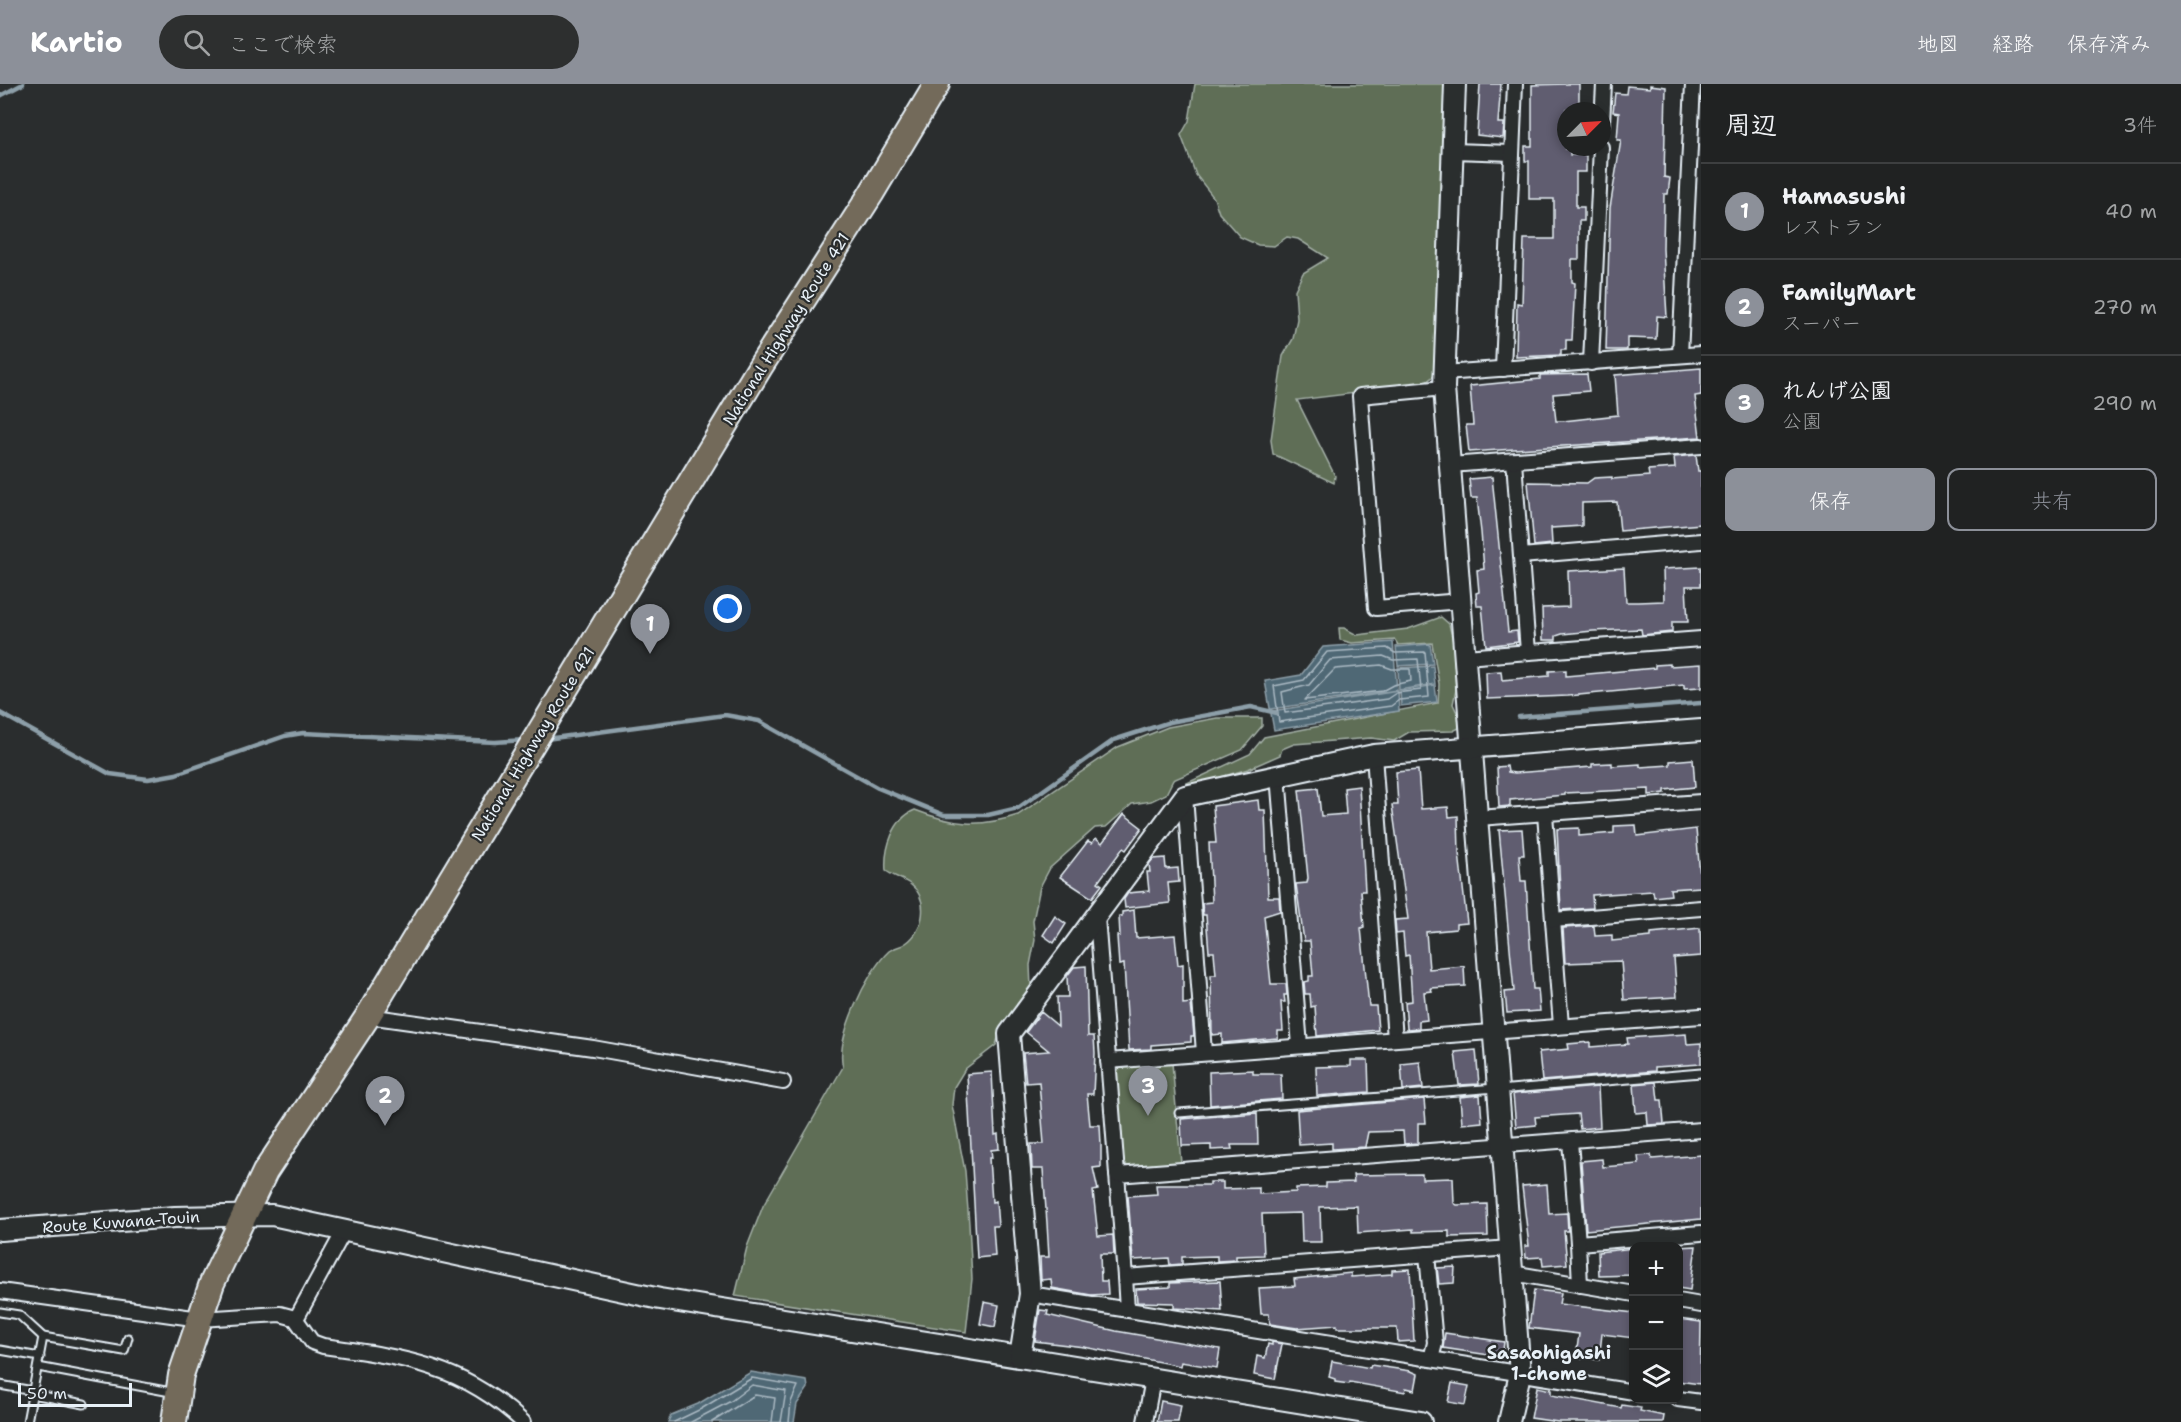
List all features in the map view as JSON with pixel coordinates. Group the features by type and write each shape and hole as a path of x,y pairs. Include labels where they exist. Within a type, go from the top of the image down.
{"highway":[{"name":"National Highway Route 421","path":"174,1422 181,1375 212,1283 265,1172 368,1016 760,367 871,194 937,84"}],"street":[{"path":"1455,84 1444,381 1494,1030 1505,1088 1504,1146 1520,1374 1509,1422"},
{"path":"1503,369 1515,84"},
{"path":"1603,102 1604,84"},
{"path":"1680,356 1693,84"},
{"path":"1453,151 1512,153"},
{"path":"1591,363 1601,156"},
{"path":"1461,601 1376,608 1360,396 1503,369 1701,354"},
{"path":"1450,465 1701,446"},
{"path":"1514,461 1528,652"},
{"path":"1521,556 1701,542"},
{"path":"1466,657 1701,639"},
{"path":"1020,1357 1030,1294 1009,1034 1185,796 1374,755 1701,730"},
{"path":"1374,755 1395,1039"},
{"path":"1278,775 1300,1046"},
{"path":"1185,796 1204,1053"},
{"path":"1478,818 1701,802"},
{"path":"1545,814 1561,1026"},
{"path":"1553,920 1701,908"},
{"path":"1097,917 1127,1310"},
{"path":"368,1016 593,1048 783,1082"},
{"path":"1108,1061 1701,1016"},
{"path":"1117,1175 1701,1130"},
{"path":"1570,1141 1580,1285"},
{"name":"Route Kuwana-Touin","path":"0,1230 175,1217 272,1215 660,1299 1421,1422"},
{"path":"296,1319 344,1231"},
{"path":"1578,1243 1701,1233"},
{"path":"1125,1277 1510,1248"},
{"path":"1427,1254 1435,1343 1431,1359"},
{"path":"1512,1273 1629,1293"},
{"path":"0,1291 200,1319 280,1314 296,1319 312,1342 323,1346 408,1358 450,1372 504,1405 523,1422"},
{"path":"1030,1294 1629,1391"},
{"path":"1683,1302 1701,1305"},
{"path":"1145,1422 1153,1379"},
{"path":"1683,1400 1701,1402"}],"lane":[{"path":"1179,1113 1701,1073"},
{"path":"0,1312 19,1315 43,1337 124,1351 128,1338"},
{"path":"27,1422 43,1337"},
{"path":"0,1350 39,1357"},
{"path":"38,1367 178,1393"},
{"path":"0,1385 84,1404"}],"green space":[{"path":"1195,84 1448,84 1435,375 1422,385 1297,400 1335,476 1334,483 1273,454 1271,440 1283,356 1293,339 1297,319 1295,290 1303,273 1328,258 1298,239 1287,237 1274,246 1258,245 1240,237 1219,213 1214,198 1196,175 1181,135 1189,121"},
{"path":"1441,617 1449,624 1453,641 1456,690 1453,704 1459,717 1459,728 1453,731 1409,732 1394,741 1371,738 1294,744 1282,749 1280,755 1248,769 1194,785 1187,783 1250,754 1264,737 1438,703 1439,684 1432,643 1398,645 1395,640 1352,643 1340,640 1339,628 1344,628 1357,635 1408,629"},
{"path":"1217,718 1262,718 1262,726 1242,750 1173,780 1166,794 1151,801 1132,804 1106,827 1095,828 1050,868 1040,887 1033,921 1035,940 1030,965 1031,989 1000,1031 996,1045 965,1069 954,1087 952,1105 965,1171 972,1279 966,1332 735,1296 747,1247 763,1206 843,1067 842,1055 848,1023 863,989 880,961 889,951 912,938 920,923 922,906 916,890 907,882 886,871 888,844 901,820 915,810 942,819 966,823 991,822 1018,815 1118,747 1168,727"},
{"path":"1172,1063 1181,1163 1127,1166 1123,1160 1116,1073 1121,1067"}],"water":[{"path":"1393,642 1397,690 1271,709 1272,711 1398,691 1399,711 1274,730 1265,681 1301,675 1323,647"},
{"path":"1430,644 1433,664 1398,666 1396,647"},
{"path":"1433,666 1435,684 1399,690 1398,668"},
{"path":"1435,685 1437,702 1401,706 1400,691"},
{"path":"751,1372 807,1381 808,1388 797,1404 794,1422 668,1422 671,1415 698,1404"}],"building":[{"path":"1480,84 1501,84 1498,123 1504,123 1503,138 1477,135"},
{"path":"1579,84 1579,102 1557,102 1557,156 1586,156 1586,172 1576,172 1576,207 1584,207 1584,221 1579,221 1579,259 1572,259 1572,282 1575,283 1572,340 1566,340 1566,350 1561,350 1561,355 1516,357 1517,303 1522,304 1524,239 1554,239 1554,199 1529,199 1529,161 1525,161 1525,146 1532,146 1532,85"},
{"path":"1650,85 1666,87 1664,177 1670,178 1668,194 1664,194 1663,249 1667,317 1657,316 1656,339 1627,338 1627,350 1606,350 1610,208 1621,140 1617,140 1619,113 1613,112 1615,93 1626,94 1627,86 1650,88"},
{"path":"1701,368 1701,395 1695,396 1700,437 1469,452 1466,425 1473,425 1470,386 1540,379 1540,375 1587,374 1589,391 1553,394 1556,421 1563,421 1618,415 1615,375"},
{"path":"1696,455 1698,471 1701,471 1701,524 1620,531 1617,502 1582,503 1582,526 1551,528 1552,544 1534,546 1528,482 1587,483 1594,478 1649,476 1648,470 1675,468 1674,457"},
{"path":"1492,477 1508,632 1517,631 1518,642 1486,646 1482,606 1477,606 1476,593 1479,592 1477,570 1484,569 1481,532 1477,498 1471,498 1469,479"},
{"path":"1701,567 1701,586 1686,586 1688,622 1672,622 1672,632 1642,635 1641,629 1593,631 1562,634 1556,636 1556,640 1543,640 1542,608 1569,607 1568,571 1624,568 1626,602 1638,602 1664,601 1663,569"},
{"path":"1670,664 1670,666 1701,664 1701,688 1684,689 1684,685 1568,696 1487,699 1486,672 1501,671 1502,680 1549,676 1549,671 1566,670 1566,676 1655,668 1655,665"},
{"path":"1693,759 1695,787 1665,790 1665,793 1649,795 1649,789 1565,793 1565,795 1510,800 1510,806 1499,807 1497,767 1507,766 1508,772 1515,773 1592,767 1592,764 1612,763 1612,766 1640,764 1640,767 1670,765 1670,761"},
{"path":"1418,770 1421,809 1448,807 1449,817 1458,816 1459,853 1467,923 1456,924 1456,929 1426,932 1429,969 1464,966 1465,986 1431,988 1432,991 1424,992 1427,1020 1419,1021 1419,1028 1407,1029 1405,1002 1412,1001 1409,955 1405,956 1403,933 1396,934 1395,920 1408,919 1392,805 1398,805 1396,772"},
{"path":"1359,786 1365,891 1361,891 1364,927 1361,928 1369,1006 1376,1006 1378,1030 1317,1036 1315,1006 1311,1007 1310,994 1305,994 1304,982 1309,981 1309,976 1313,976 1310,941 1304,941 1296,884 1307,883 1308,878 1299,790 1318,788 1321,816 1346,814 1344,788"},
{"path":"1258,800 1259,810 1265,810 1268,897 1279,897 1280,911 1264,916 1271,984 1286,984 1287,995 1284,995 1285,1002 1281,1002 1283,1031 1278,1031 1278,1038 1222,1043 1222,1034 1212,1035 1211,975 1216,975 1214,952 1209,952 1206,915 1203,915 1202,903 1212,902 1209,843 1216,843 1213,806"},
{"path":"1124,814 1142,828 1126,850 1123,848 1098,882 1102,885 1092,898 1060,877 1088,841 1092,843 1096,838 1102,843"},
{"path":"1636,825 1637,836 1696,829 1701,887 1670,889 1671,895 1654,897 1653,891 1592,895 1593,908 1561,910 1557,829 1579,828 1579,836 1614,833 1614,826"},
{"path":"1522,829 1524,855 1519,855 1521,881 1526,881 1533,989 1538,989 1540,1011 1507,1013 1505,992 1514,991 1499,830"},
{"path":"1165,858 1166,869 1178,868 1179,882 1168,883 1170,903 1125,908 1124,899 1128,893 1149,891 1147,872 1150,872 1149,864 1153,859"},
{"path":"1134,910 1136,938 1175,935 1178,965 1183,964 1183,1004 1191,1003 1194,1036 1191,1036 1191,1042 1151,1045 1151,1049 1129,1050 1124,964 1119,965 1117,936 1120,936 1119,916 1122,916 1122,912"},
{"path":"1055,916 1066,924 1054,943 1043,935"},
{"path":"1594,926 1595,936 1612,935 1612,941 1651,937 1651,933 1700,928 1701,956 1674,958 1677,997 1624,1000 1621,961 1565,963 1563,928"},
{"path":"1086,966 1088,1036 1094,1036 1095,1053 1093,1094 1087,1094 1090,1125 1100,1125 1101,1145 1101,1167 1093,1168 1098,1190 1093,1191 1098,1236 1113,1235 1114,1254 1100,1254 1101,1281 1107,1281 1108,1294 1091,1295 1052,1288 1051,1279 1041,1280 1040,1257 1049,1257 1047,1223 1043,1169 1032,1169 1031,1144 1044,1144 1039,1082 1026,1083 1023,1053 1049,1051 1026,1032 1041,1012 1058,1026 1057,997 1068,997 1067,976 1074,967"},
{"path":"1686,1034 1687,1044 1701,1043 1701,1064 1655,1067 1655,1071 1542,1081 1539,1052 1569,1049 1568,1044 1590,1042 1590,1047 1628,1044 1627,1038"},
{"path":"1476,1050 1479,1084 1459,1085 1455,1052"},
{"path":"1351,1060 1368,1060 1369,1092 1317,1096 1316,1067 1351,1066"},
{"path":"1420,1062 1423,1088 1403,1090 1401,1064"},
{"path":"1253,1070 1253,1074 1281,1074 1282,1099 1210,1105 1209,1072"},
{"path":"992,1072 995,1135 998,1134 999,1149 991,1150 992,1158 989,1158 992,1202 996,1201 998,1226 993,1226 995,1256 977,1258 967,1074"},
{"path":"1656,1082 1658,1100 1662,1100 1664,1124 1648,1125 1647,1112 1636,1113 1634,1084"},
{"path":"1598,1087 1600,1127 1580,1129 1578,1114 1535,1117 1536,1125 1516,1127 1513,1094"},
{"path":"1480,1095 1482,1122 1462,1124 1460,1097"},
{"path":"1424,1099 1426,1123 1418,1123 1418,1143 1404,1144 1403,1131 1368,1132 1365,1147 1332,1149 1332,1143 1299,1145 1297,1110"},
{"path":"1257,1113 1258,1145 1231,1145 1232,1149 1211,1150 1211,1145 1182,1146 1181,1119"},
{"path":"1651,1155 1652,1159 1701,1155 1701,1219 1586,1230 1581,1161 1602,1159 1603,1167 1639,1164 1638,1156"},
{"path":"1422,1174 1422,1179 1453,1178 1454,1203 1457,1205 1487,1204 1488,1236 1449,1237 1449,1231 1413,1232 1413,1229 1358,1233 1357,1206 1320,1207 1321,1242 1302,1242 1301,1213 1262,1214 1264,1255 1236,1256 1236,1260 1217,1261 1217,1256 1182,1257 1182,1264 1170,1265 1169,1258 1133,1260 1128,1196 1157,1194 1156,1185 1210,1185 1210,1182 1223,1182 1223,1189 1259,1188 1259,1194 1296,1192 1296,1188 1326,1187 1326,1183 1354,1182 1353,1175"},
{"path":"1547,1184 1549,1214 1567,1213 1568,1231 1564,1231 1567,1264 1543,1266 1542,1257 1526,1258 1525,1246 1529,1246 1522,1186"},
{"path":"1696,1246 1690,1290 1683,1289 1683,1247"},
{"path":"1629,1249 1629,1275 1599,1276 1598,1252"},
{"path":"1455,1267 1454,1283 1439,1284 1437,1268"},
{"path":"1410,1269 1414,1341 1398,1342 1397,1328 1337,1328 1337,1325 1297,1328 1270,1324 1269,1314 1261,1314 1259,1288 1295,1286 1294,1279 1351,1273 1351,1277 1392,1274 1392,1270"},
{"path":"1220,1281 1222,1311 1174,1308 1174,1303 1137,1302 1136,1289 1170,1287 1170,1283"},
{"path":"1534,1290 1561,1293 1559,1304 1629,1312 1629,1337 1602,1334 1599,1360 1576,1357 1579,1334 1529,1328"},
{"path":"984,1302 999,1305 995,1327 980,1324"},
{"path":"1040,1310 1048,1311 1047,1315 1116,1331 1220,1349 1217,1368 1181,1362 1180,1366 1084,1347 1035,1341"},
{"path":"1683,1320 1701,1322 1700,1384 1683,1382"},
{"path":"1445,1333 1504,1342 1502,1357 1443,1348"},
{"path":"1272,1342 1282,1344 1275,1379 1254,1375 1257,1356 1265,1358 1268,1344 1272,1345"},
{"path":"1332,1361 1370,1368 1371,1365 1411,1371 1418,1374 1415,1390 1406,1388 1405,1392 1350,1382 1349,1384 1335,1382 1335,1379 1329,1377"},
{"path":"1452,1383 1469,1386 1465,1405 1448,1402"},
{"path":"1537,1387 1551,1390 1551,1395 1621,1408 1622,1405 1641,1408 1640,1411 1664,1416 1663,1422 1558,1422 1531,1418"},
{"path":"1161,1401 1181,1405 1178,1422 1157,1422"}],"waterway":[{"path":"0,96 23,84"},
{"path":"1519,717 1701,703"},
{"path":"546,739 725,715 759,721 878,788 944,815 988,815 1018,808 1114,740 1170,722 1251,707 1277,713"},
{"path":"0,713 110,774 148,779 176,774 285,736 303,733 495,742 526,740"}],"place":[{"name":"Hamasushi","path":"650,654"},
{"name":"れんげ公園","path":"1148,1116"},
{"name":"FamilyMart","path":"385,1126"}],"district":[{"name":"Sasaohigashi 1-chome","path":"1549,1363"}]}
